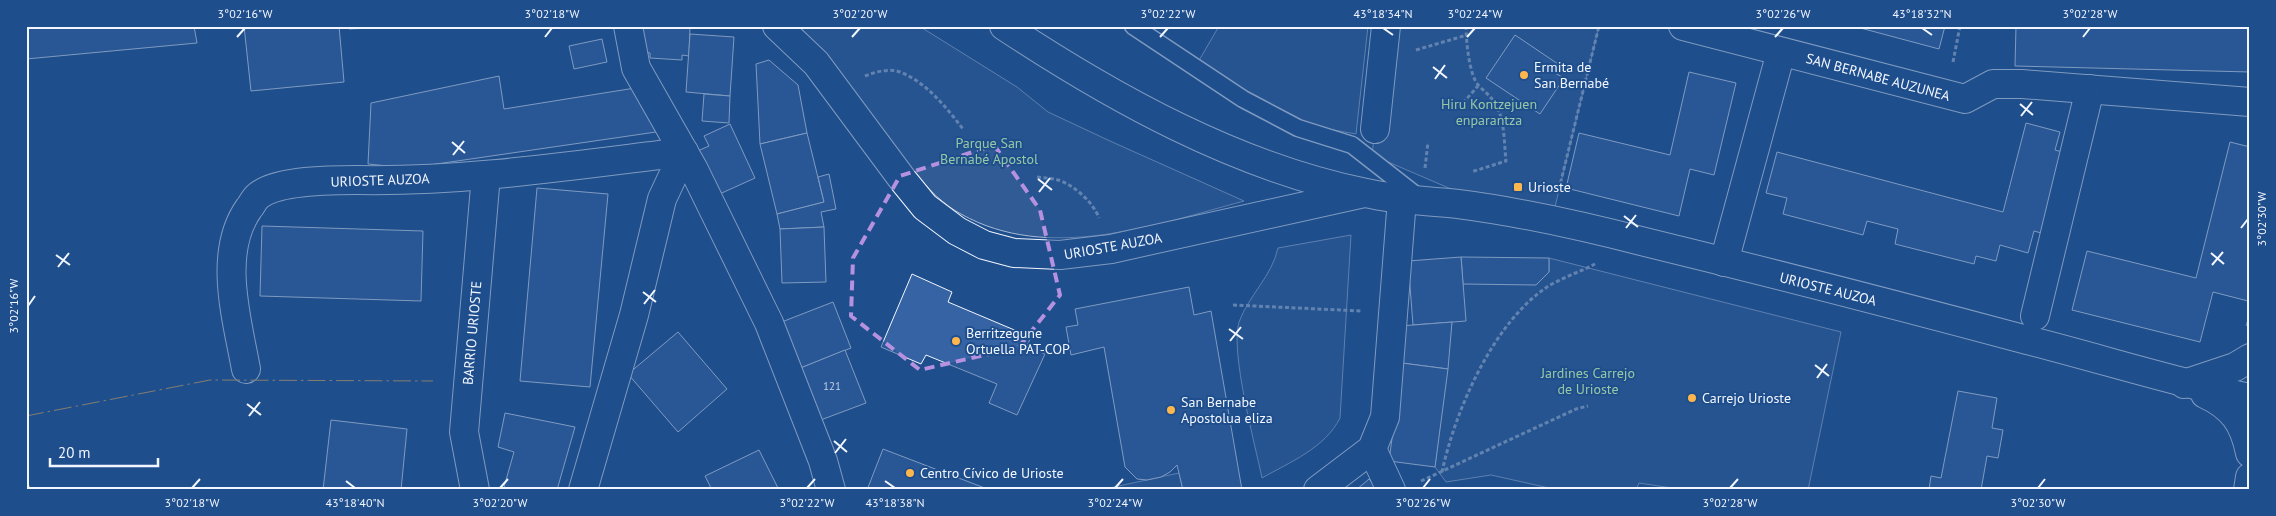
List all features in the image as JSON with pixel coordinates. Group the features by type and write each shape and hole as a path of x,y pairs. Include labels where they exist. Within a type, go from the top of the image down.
{"street":[{"path":"628,26 636,68 684,152 769,323 824,460 831,490"},
{"name":"URIOSTE AUZOA","path":"777,26 816,63 926,207 957,231 984,245 1014,253 1060,255 1111,249 1364,193"},
{"name":"URIOSTE AUZOA","path":"1004,26 1048,55 1178,127 1227,150 1278,169 1364,193 1414,201 1458,204 1552,219 2030,341 2249,401"},
{"path":"1375,129 1386,26"},
{"name":"SAN BERNABE AUZUNEA","path":"1683,26 1965,100 1993,84 2022,84 2250,102"},
{"path":"1724,262 1781,52"},
{"path":"2036,316 2090,89"},
{"path":"583,490 634,315 662,199 684,152"},
{"name":"URIOSTE AUZOA","path":"246,369 234,307 231,268 239,223 258,196 287,184 342,180 399,181 486,174 684,152"},
{"name":"BARRIO URIOSTE","path":"475,490 464,432 486,174"},
{"path":"1318,490 1372,449 1385,417 1394,313 1414,201"},
{"path":"2183,384 2236,367 2250,358"},
{"path":"2183,384 2228,407 2241,426 2250,453"},
{"path":"1372,449 1391,490"},
{"path":"2248,490 2250,476"}],"lane":[{"path":"1133,26 1243,99 1298,128 1352,145 1414,201"}],"path":[{"path":"1466,26 1471,71 1478,86 1488,94 1497,107 1503,124 1506,161 1468,173"},
{"path":"1552,219 1599,26"},
{"path":"1382,61 1467,34"},
{"path":"848,107 856,83 864,77 878,71 898,71 922,84 946,107 963,128"},
{"path":"1463,103 1478,86"},
{"path":"1425,174 1428,142"},
{"path":"1037,177 1058,180 1079,191 1097,212 1111,249"},
{"path":"1442,472 1447,448 1462,406 1485,359 1512,319 1547,287 1643,241"},
{"path":"1233,305 1394,313"},
{"path":"1418,483 1576,409 1588,406"}],"highlighted area":[{"path":"994,145 1040,210 1060,295 1019,347 920,370 851,316 853,258 900,176"}],"green space":[{"name":"Parque San Bernabé Apostol","path":"799,26 919,26 1017,87 1048,112 1244,201 1138,229 1102,235 1065,238 1029,236 994,228 961,214 931,191 886,138 845,81"},
{"path":"1219,26 1368,26 1356,134 1317,127 1273,108 1197,64"},
{"name":"Hiru Kontzejuen enparantza","path":"1387,26 1599,26 1552,219 1458,192 1372,155"},
{"path":"1351,235 1340,418 1333,429 1316,446 1262,478 1240,376 1237,336 1239,322 1248,303 1271,268 1278,248"},
{"name":"Jardines Carrejo de Urioste","path":"1549,258 1841,332 1808,490 1685,490 1639,483 1636,490 1558,490 1491,475 1446,482 1435,467 1452,322 1463,284 1549,272"},
{"path":"1179,473 1183,490 1100,490"}],"building":[{"path":"26,26 194,26 197,43 26,59"},
{"path":"244,26 339,26 344,82 251,91"},
{"path":"349,26 398,26 398,27 349,29"},
{"path":"640,26 690,26 689,56 682,55 682,60 650,58 650,53 639,52"},
{"path":"1853,26 1945,26 1939,49"},
{"path":"2016,26 2250,26 2250,72 2015,66"},
{"path":"690,34 734,37 730,96 686,92"},
{"name":"Ermita de San Bernabé","path":"1515,35 1558,64 1553,72 1564,78 1540,114 1486,78"},
{"path":"602,39 607,62 574,69 569,46"},
{"path":"769,60 798,85 807,133 760,144 756,64"},
{"path":"1689,72 1736,83 1714,175 1690,169 1679,216 1566,188 1579,133 1670,155"},
{"path":"499,76 504,109 635,88 656,132 409,168 368,164 371,103"},
{"path":"704,94 730,96 729,123 702,121"},
{"path":"2026,123 2060,132 2055,150 2066,153 2045,234 2034,231 2028,253 2000,245 1996,261 1976,256 1974,264 1895,244 1898,229 1867,221 1863,235 1783,214 1787,198 1766,193 1777,152 2003,212"},
{"path":"730,124 755,178 713,197 693,153 709,146 704,136"},
{"path":"807,133 824,202 777,214 760,144"},
{"path":"2230,142 2250,147 2248,301 2213,292 2200,342 2072,310 2087,251 2196,278"},
{"path":"829,174 836,209 821,212 824,227 780,229 777,214 824,202 818,177"},
{"path":"537,188 608,194 590,387 520,381"},
{"path":"262,226 423,231 421,301 260,296"},
{"path":"824,227 826,282 782,283 780,229"},
{"path":"1461,257 1549,258 1549,272 1536,285 1463,284"},
{"path":"1461,257 1466,321 1413,325 1408,261"},
{"name":"Berritzegune Ortuella PAT-COP","path":"912,274 952,292 948,302 1031,337 1027,346 1045,354 1017,415 989,403 997,384 926,355 921,364 881,347"},
{"name":"San Bernabe Apostolua eliza","path":"1189,287 1194,315 1211,311 1242,490 1183,490 1177,465 1161,477 1147,480 1137,479 1125,467 1104,347 1071,355 1066,327 1078,325 1075,309"},
{"path":"833,302 851,348 798,369 779,323"},
{"path":"1452,322 1448,369 1402,363 1400,326"},
{"path":"678,332 727,389 678,432 628,374"},
{"path":"845,350 866,403 818,421 798,369"},
{"path":"1402,363 1448,369 1435,467 1389,461"},
{"path":"1958,391 1997,398 1992,428 2003,430 1998,458 1987,456 1981,490 1929,490 1931,476 1941,478"},
{"path":"505,413 575,427 557,490 514,490 504,487 514,452 498,447"},
{"path":"331,420 407,429 401,490 323,490"},
{"name":"Centro Cívico de Urioste","path":"883,449 990,490 867,490"},
{"path":"759,450 779,490 712,490 705,476"},
{"path":"1369,479 1378,490 1356,490"}],"power":[{"path":"26,416 210,380 433,381"},
{"path":"26,479 31,490"}],"place":[{"name":"Ermita de San Bernabé","path":"1524,75"},
{"name":"Urioste","path":"1518,187"},
{"name":"Berritzegune Ortuella PAT-COP","path":"956,341"},
{"name":"Carrejo Urioste","path":"1692,398"},
{"name":"San Bernabe Apostolua eliza","path":"1171,410"},
{"name":"Centro Cívico de Urioste","path":"910,473"}]}
